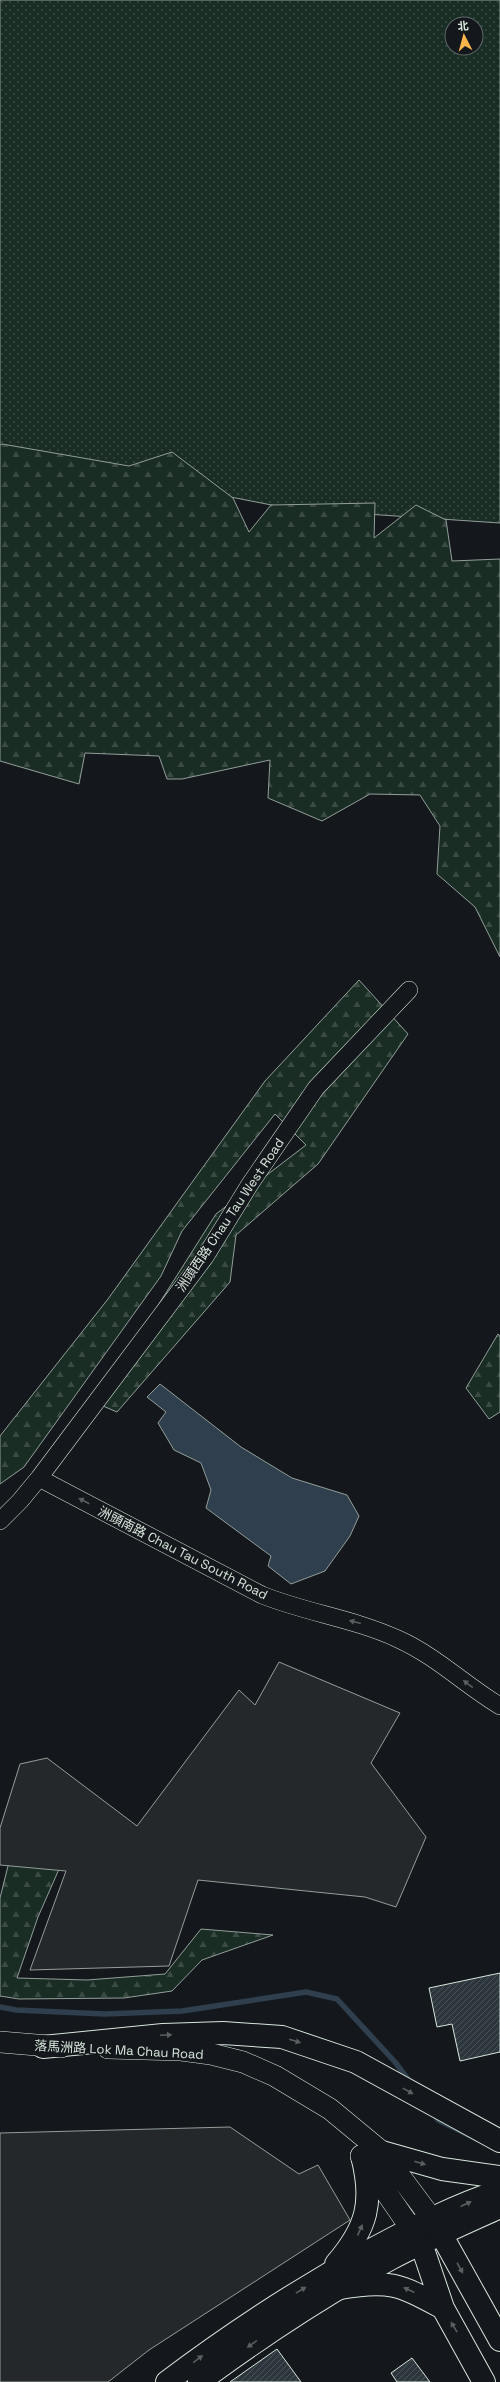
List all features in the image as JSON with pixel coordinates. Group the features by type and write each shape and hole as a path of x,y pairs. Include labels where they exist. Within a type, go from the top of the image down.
{"main road":[{"path":"43,2047 162,2035 223,2033 275,2037 315,2047 356,2062 500,2141"},
{"path":"199,2382 284,2322 335,2280 362,2224 368,2195 372,2154 442,2169 500,2177"},
{"path":"167,2382 272,2306 335,2280 500,2191"},
{"path":"437,2226 500,2207"},
{"path":"437,2226 500,2340"},
{"path":"417,2236 443,2308 484,2382"},
{"path":"335,2280 398,2285 443,2308"}],"street":[{"name":"洲頭西路 Chau Tau West Road","path":"0,1521 20,1501 39,1478 205,1257 250,1184 316,1088 409,990"},
{"name":"洲頭南路 Chau Tau South Road","path":"39,1478 262,1595 302,1610 361,1624 401,1640 437,1661 500,1706"},
{"name":"落馬洲路 Lok Ma Chau Road","path":"0,2042 43,2047 181,2050 211,2054 259,2068 301,2094 325,2120 347,2138 372,2154 437,2226"},
{"name":"落馬洲路 Lok Ma Chau Road","path":"372,2154 417,2236"}],"green space":[{"path":"0,0 500,0 500,523 292,509 0,452"},
{"path":"2,444 129,466 172,452 233,498 249,532 271,505 375,503 374,538 416,505 446,520 452,561 500,559 500,957 475,907 437,874 440,826 420,795 370,794 322,821 268,798 270,760 182,779 167,779 159,756 85,753 79,784 0,761 0,445"},
{"path":"359,980 408,1034 318,1164 236,1235 230,1282 117,1412 96,1403 216,1214 306,1145 275,1114 182,1231 161,1276 24,1467 0,1484 0,1436 108,1299 265,1081"},
{"path":"498,1334 500,1336 500,1412 489,1419 466,1388"},
{"path":"78,1826 38,1917 17,1978 87,1980 165,1974 201,1929 273,1935 202,1960 172,1991 124,1998 19,1999 0,1996 0,1898 14,1842"}],"shaded area":[{"path":"279,1662 400,1713 371,1763 426,1837 396,1907 365,1897 198,1880 169,1966 30,1970 66,1871 0,1865 0,1828 20,1764 47,1758 137,1826 239,1690 255,1705"},
{"path":"230,2127 299,2174 318,2165 350,2220 149,2350 108,2382 0,2382 0,2133"}],"water":[{"path":"160,1384 241,1447 292,1478 347,1495 359,1516 350,1536 325,1571 291,1584 268,1566 271,1556 206,1508 211,1490 201,1463 174,1450 158,1423 166,1412 147,1397"}],"building":[{"path":"500,1973 500,2052 460,2061 452,2024 437,2027 429,1988"},
{"path":"277,2349 301,2382 230,2382"},
{"path":"412,2358 430,2382 397,2382 391,2373"}],"waterway":[{"path":"0,2007 16,2010 105,2014 182,2011 306,1992 337,1999 395,2062 410,2082"},
{"path":"434,2114 438,2120 479,2140"}]}
